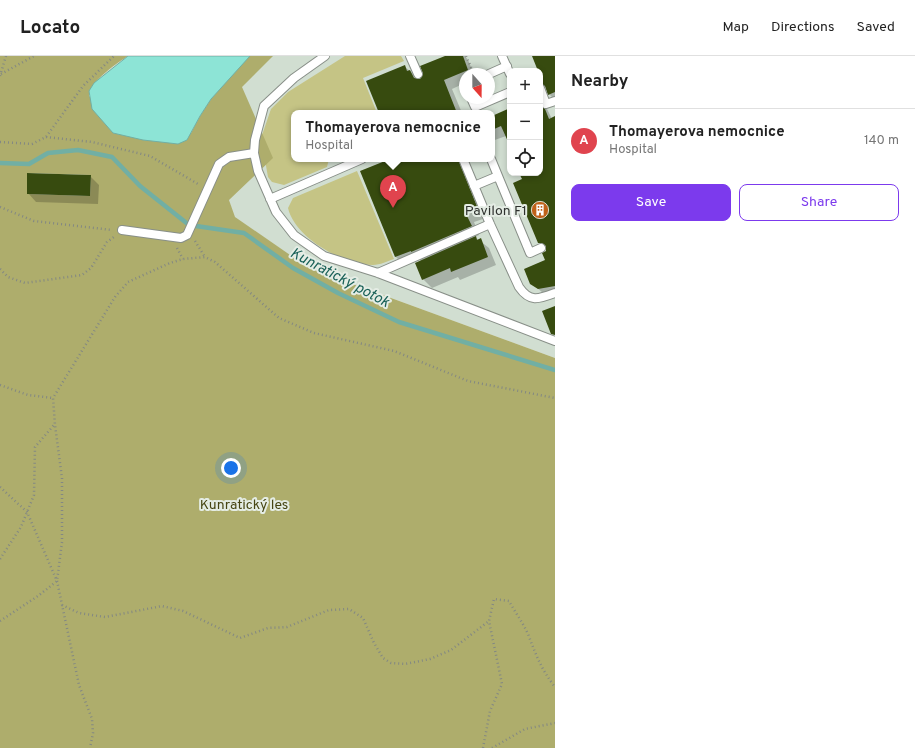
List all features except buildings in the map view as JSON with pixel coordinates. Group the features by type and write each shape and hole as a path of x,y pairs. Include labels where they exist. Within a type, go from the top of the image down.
{"lane":[{"path":"325,56 294,78 264,106 258,123 254,153 258,171 276,212 294,235 324,256 378,273 555,341"},
{"path":"410,56 418,74"},
{"path":"495,71 507,66 502,56"},
{"path":"495,98 507,93"},
{"path":"543,96 546,104 555,101"},
{"path":"122,230 181,238 187,235 219,164 229,157 254,153"},
{"path":"270,199 355,162"},
{"path":"464,162 490,224 520,287 526,296 535,299 555,293"},
{"path":"492,162 530,253 541,248"},
{"path":"474,186 498,176"},
{"path":"378,273 490,224"}],"path":[{"path":"1,75 6,56"},
{"path":"1,75 34,56"},
{"path":"0,142 32,144 46,137 83,86 114,56"},
{"path":"466,56 471,68"},
{"path":"46,137 92,142 150,156 207,189"},
{"path":"0,207 34,221 93,229 122,230"},
{"path":"0,269 8,277 25,283 82,275 91,268 107,242 122,230"},
{"path":"187,235 195,240 205,257"},
{"path":"0,621 38,596 57,581 62,542 62,478 53,398 115,297 128,282 170,263 194,257 205,257 215,262 279,318 314,333 394,351 468,380 555,398"},
{"path":"0,385 28,395 53,398"},
{"path":"0,559 22,527 34,495 35,447 55,425"},
{"path":"0,487 27,512 57,581 79,685 92,719 93,733 90,748"},
{"path":"483,748 490,711 502,684 489,621 494,599 509,601 528,633 535,655 544,673 555,687"},
{"path":"62,605 79,613 105,617 162,606 183,611 240,638 268,628 287,627 329,610 349,609 363,618 374,643 383,658 391,663 405,664 430,659 451,650 489,621"},
{"path":"492,748 525,729 555,723"}],"shaded area":[{"path":"62,56 555,56 555,358 309,268 234,217 229,200"},
{"path":"345,56 401,56 404,61 363,78 376,110 291,110 291,162 328,162 327,167 284,185 272,182 268,177 261,138 271,109 288,92"},
{"path":"357,171 394,259 373,265 361,264 335,255 310,239 300,230 292,219 288,208 293,198"}],"green space":[{"name":"Kunratický les","path":"0,56 128,56 98,79 90,91 89,96 172,143 178,144 191,133 211,99 245,60 250,56 273,56 242,87 273,158 229,200 235,217 309,268 555,358 555,748 0,748","holes":["27,173 91,175 90,196 27,194"]}],"water":[{"path":"128,56 250,56 211,99 187,140 178,144 143,140 113,133 92,109 89,91 94,83"}],"waterway":[{"name":"Kunratický potok","path":"0,163 29,164 48,153 78,150 112,157 140,186 189,225 244,233 293,268 338,293 399,322 555,370"}],"place":[{"name":"Thomayerova nemocnice","path":"393,208"},
{"name":"Pavilon F1","path":"540,210"}]}
